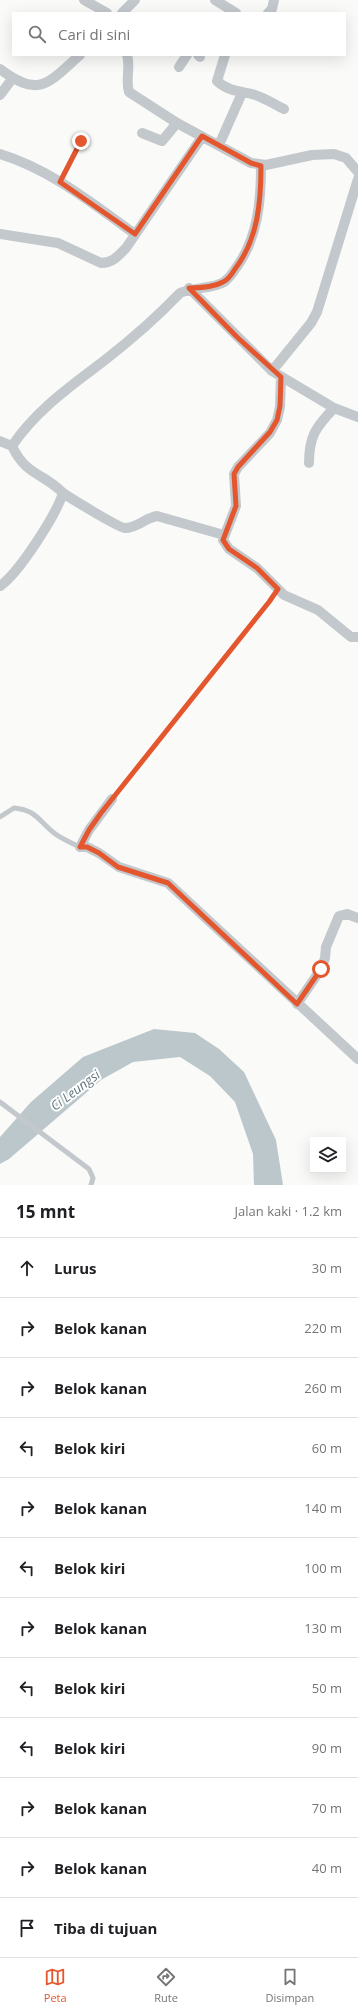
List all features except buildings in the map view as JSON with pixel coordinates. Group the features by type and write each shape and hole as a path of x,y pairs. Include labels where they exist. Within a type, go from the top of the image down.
{"street":[{"path":"84,0 105,12"},
{"path":"123,12 135,0"},
{"path":"215,0 234,12"},
{"path":"269,12 272,9 274,0"},
{"path":"0,69 12,79 31,85 47,84 79,56"},
{"path":"127,56 129,65 126,80 129,92 176,123 251,163 261,166 312,155 334,154 346,158 358,172"},
{"path":"179,67 186,56"},
{"path":"225,56 218,81 234,92 258,96 284,109"},
{"path":"0,95 12,79"},
{"path":"219,145 242,93"},
{"path":"142,133 162,141 176,123"},
{"path":"0,234 48,240 69,247 101,263 108,263 114,260 135,234 202,136"},
{"path":"0,154 23,161 60,182 135,234"},
{"path":"12,446 24,429 46,406 129,340 180,293 189,288 224,282 240,263 252,240 260,200 261,166"},
{"path":"272,371 311,323 317,312 358,179"},
{"path":"189,288 272,371 334,408 358,417"},
{"path":"281,377 280,406 277,420 270,432 238,467 234,474 236,506 223,540 229,549 257,568 289,598 318,610 345,634 351,637 358,637"},
{"path":"309,463 308,449 313,433 334,408"},
{"path":"0,440 12,446 26,468 58,488 63,493 120,527 132,527 148,517 156,516 224,535"},
{"path":"0,586 10,577 32,546 50,519 63,493"},
{"path":"112,799 89,830 80,847 87,847 99,853 118,867 168,883 358,1059"},
{"path":"297,1004 321,969 325,958 326,947 339,916 348,914 358,918"}],"lane":[{"path":"60,182 81,141"},
{"path":"0,817 14,808 26,809 36,815 54,832 80,847"},
{"path":"0,1102 75,1160 89,1169 93,1178 92,1185"}],"path":[{"path":"112,799 278,589"}],"water":[{"name":"Ci Leungsi","path":"154,1029 195,1033 219,1049 244,1072 276,1140 283,1185 254,1185 253,1154 235,1102 210,1076 180,1057 133,1062 101,1080 9,1159 0,1164 0,1137 31,1102 83,1057"}],"route":[{"path":"81,141 60,182 135,234 202,136 251,163 261,166 260,200 252,240 240,263 224,282 198,288 189,288 207,308 272,371 281,377 280,406 277,420 270,432 238,467 234,474 236,506 223,540 229,549 257,568 263,576 278,589 101,813 89,830 80,847 87,847 104,855 118,867 168,883 297,1004 321,969"}]}
